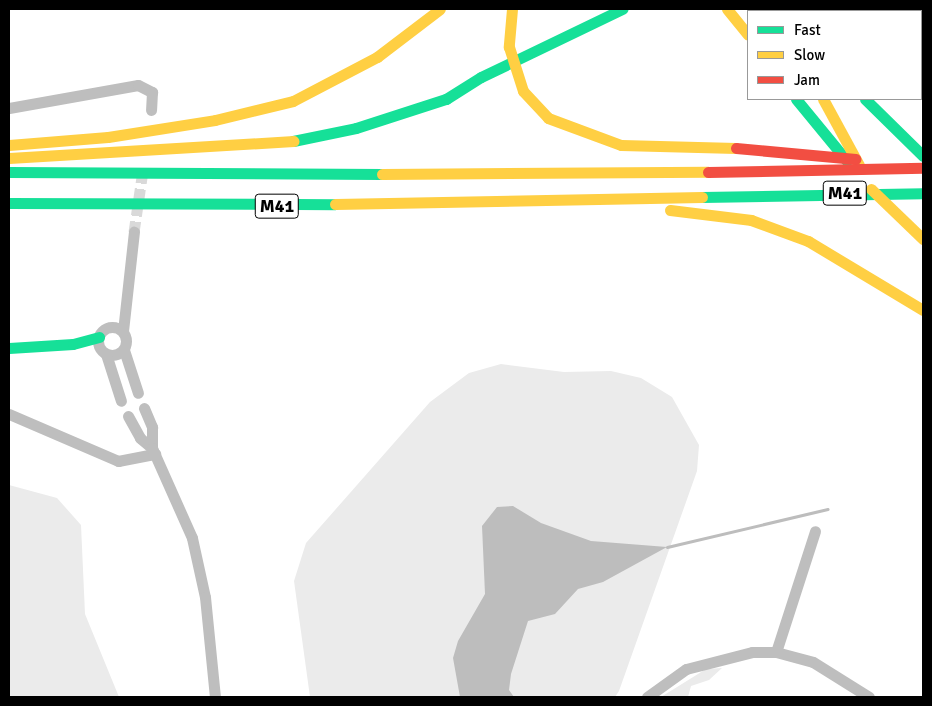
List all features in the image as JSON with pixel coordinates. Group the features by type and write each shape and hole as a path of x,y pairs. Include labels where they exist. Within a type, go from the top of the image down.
{"main road":[{"path":"9,145 108,137 215,120 293,101 377,57 440,9"},
{"path":"512,9 509,47 523,91 548,118 565,128 621,145 768,148 918,168"},
{"path":"9,158 291,141 356,128 446,99 481,77 622,9"},
{"path":"728,9 747,34"},
{"path":"797,100 868,186 923,239"},
{"path":"824,100 868,186"},
{"path":"866,100 923,156"},
{"name":"M41","path":"9,172 548,174 762,168 918,168"},
{"name":"M41","path":"9,203 247,206 923,193"},
{"path":"546,201 601,210 689,210 751,220 808,241 923,310"},
{"path":"9,348 73,344 102,347"}],"street":[{"path":"9,108 138,85 152,92 151,110"},
{"path":"134,232 126,292 124,350 138,393"},
{"path":"121,401 102,347 126,292"},
{"path":"112,326 124,331"},
{"path":"102,347 124,350"},
{"path":"144,408 152,427 153,451"},
{"path":"9,414 118,461 153,451"},
{"path":"128,416 140,438 153,451 183,512 199,563 215,697"},
{"path":"776,652 815,530"},
{"path":"647,697 686,669 707,660 776,652 813,662 869,696"}],"shaded area":[{"path":"501,364 564,372 611,371 641,378 672,397 699,445 697,471 619,691 615,697 310,697 294,581 306,543 430,402 469,373"},
{"path":"9,485 57,498 81,525 85,614 119,697 9,697"},
{"path":"513,506 541,523 591,541 667,547 603,582 578,589 555,614 528,621 511,674 509,690 514,697 460,697 453,658 458,641 485,594 482,526 497,507"},
{"path":"722,668 709,680 691,686 688,697 661,697 706,669"}],"waterway":[{"path":"667,547 828,509"}],"tunnel":[{"path":"134,232 143,170"}],"traffic: fast":[{"path":"293,141 356,128 446,99 481,77 622,9"},
{"path":"797,100 847,161"},
{"path":"866,100 923,156"},
{"path":"9,172 382,174"},
{"path":"702,197 923,193"},
{"path":"9,203 335,204"},
{"path":"9,348 73,344 99,337"}],"traffic: slow":[{"path":"9,145 108,137 215,120 293,101 377,57 440,9"},
{"path":"512,9 509,47 523,91 548,118 621,145 736,148"},
{"path":"727,9 747,34"},
{"path":"824,100 859,165"},
{"path":"9,158 293,141"},
{"path":"382,174 708,172"},
{"path":"871,189 923,239"},
{"path":"335,204 702,197"},
{"path":"670,210 751,220 808,241 923,310"}],"traffic: jam":[{"path":"736,148 855,159"},
{"path":"708,172 923,168"}]}
